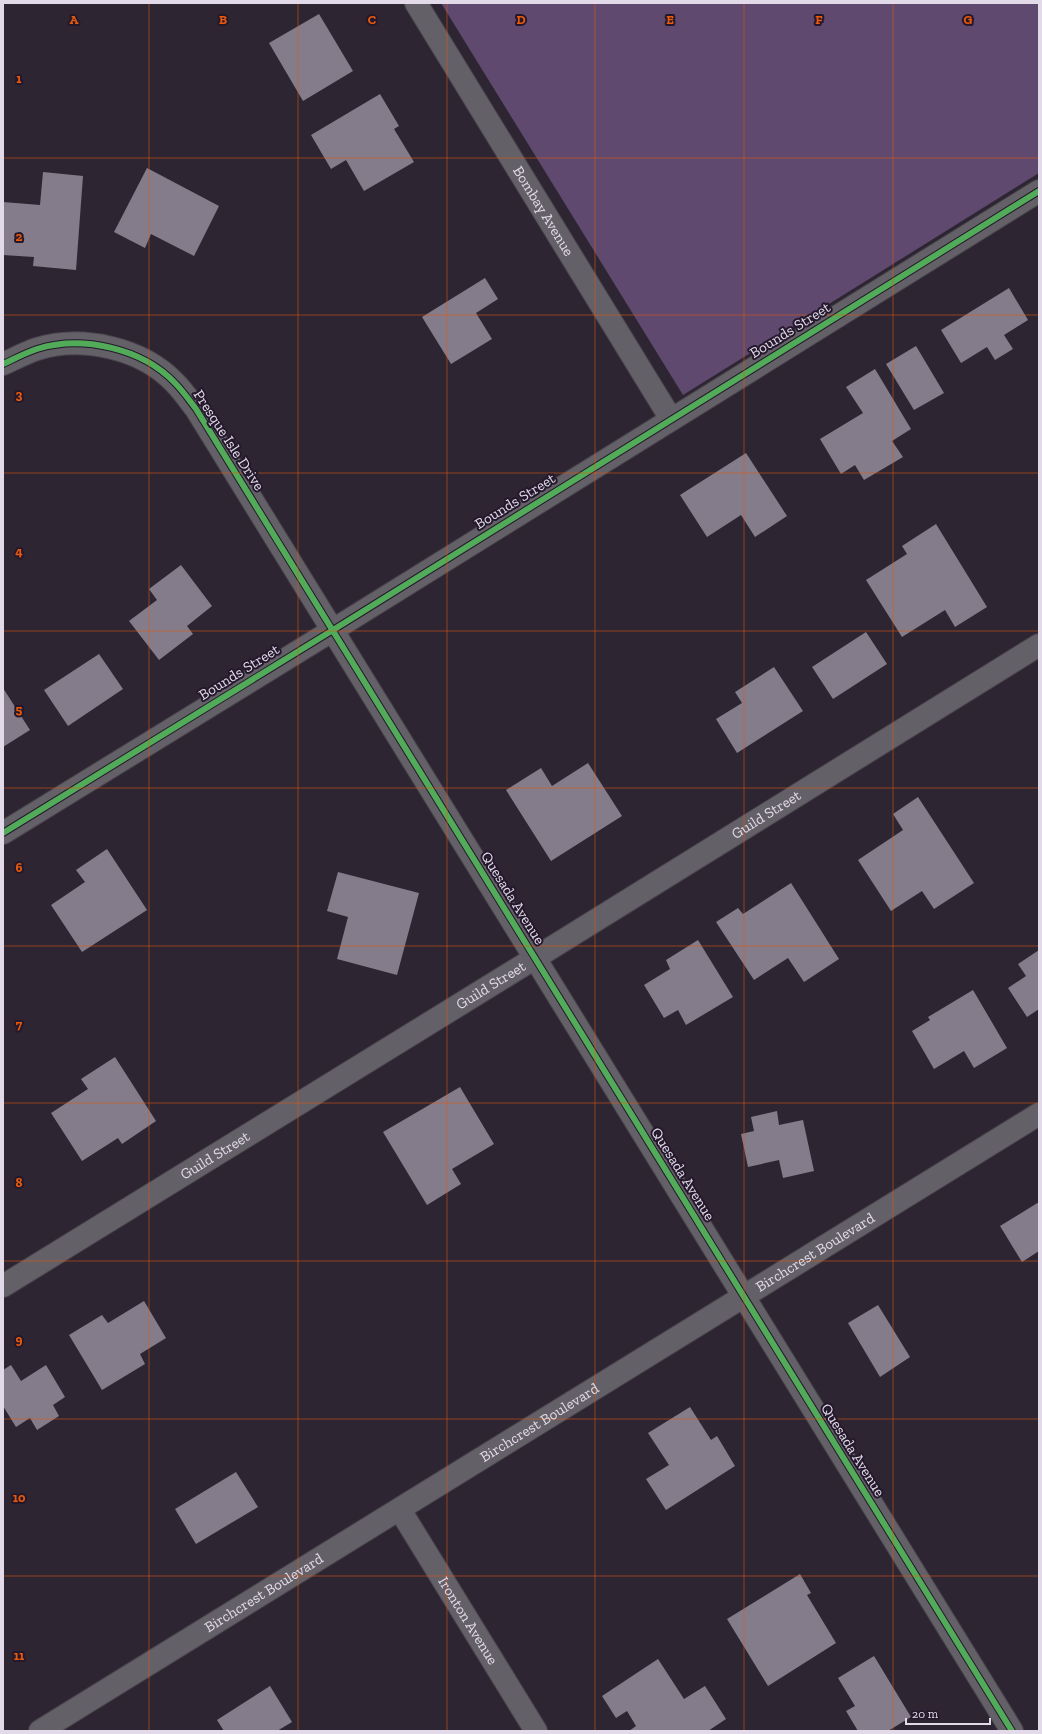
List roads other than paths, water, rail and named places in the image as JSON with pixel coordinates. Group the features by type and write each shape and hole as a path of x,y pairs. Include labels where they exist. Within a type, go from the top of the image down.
{"street":[{"name":"Bombay Avenue","path":"416,3 672,419"},
{"name":"Bounds Street","path":"3,833 333,630 1039,190"},
{"name":"Presque Isle Drive","path":"3,364 37,349 73,343 110,347 145,360 174,382 196,408 333,630"},
{"name":"Quesada Avenue","path":"333,630 1012,1731"},
{"name":"Guild Street","path":"3,1286 1039,645"},
{"name":"Birchcrest Boulevard","path":"40,1731 744,1298 1039,1114"},
{"name":"Ironton Avenue","path":"400,1510 536,1731"}]}
